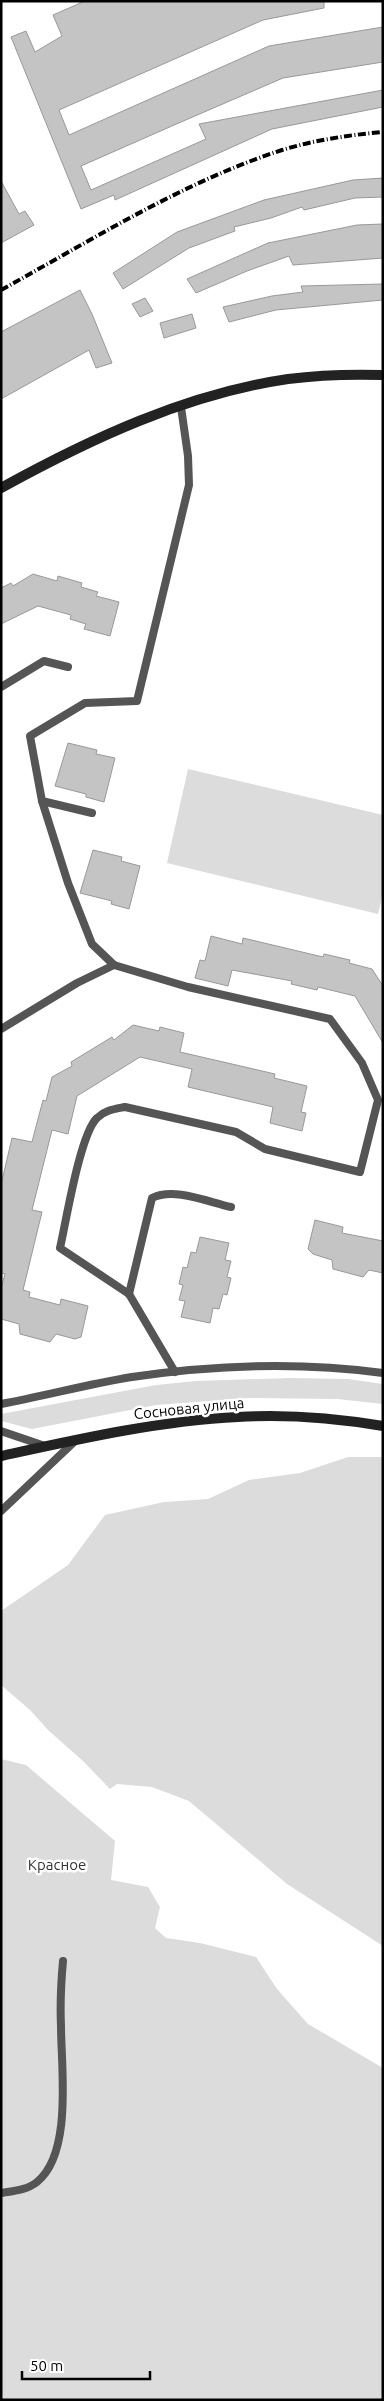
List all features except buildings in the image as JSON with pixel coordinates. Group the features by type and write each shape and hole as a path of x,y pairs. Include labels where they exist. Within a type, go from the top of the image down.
{"street":[{"path":"1,488 95,440 154,415 236,390 288,379 343,374 383,374"},
{"name":"Сосновая улица","path":"1,1456 174,1422 240,1416 321,1418 383,1426"}],"lane":[{"path":"175,1372 170,1360 129,1294 60,1248 82,1154 89,1131 96,1118 110,1110 125,1107 236,1132 265,1149 360,1172 378,1100 362,1063 330,1019 188,988 114,965 92,944 68,883 42,802 30,736 85,703 137,700 189,485 188,456 181,407"},
{"path":"1,687 44,661 68,667"},
{"path":"42,802 92,813"},
{"path":"1,1029 77,983 114,965"},
{"path":"129,1294 152,1198 159,1195 172,1194 231,1207"},
{"path":"1,1404 129,1378 175,1372 292,1368 383,1373"},
{"path":"1,1431 45,1446"},
{"path":"1,1510 75,1441"},
{"path":"1,2192 23,2190 37,2182 46,2173 61,2133 64,2108 61,2026 63,1961"}],"green space":[{"path":"188,769 383,815 383,894 378,914 167,863"},
{"path":"290,1378 348,1379 383,1384 383,1404 337,1399 249,1398 156,1405 32,1429 1,1421 1,1414 156,1385 196,1381"},
{"path":"348,1457 383,1457 383,1946 287,1884 189,1801 152,1787 117,1784 110,1789 83,1761 48,1730 30,1710 1,1685 1,1611 68,1565 105,1515 164,1502 208,1499 249,1480 300,1473"},
{"name":"Красное","path":"1,1759 26,1765 115,1841 111,1880 148,1887 160,1907 155,1928 166,1938 200,1943 256,1957 277,1989 308,2024 383,2068 383,2400 1,2400"}],"railway":[{"path":"1,290 138,213 209,178 245,163 307,143 383,132"}]}
